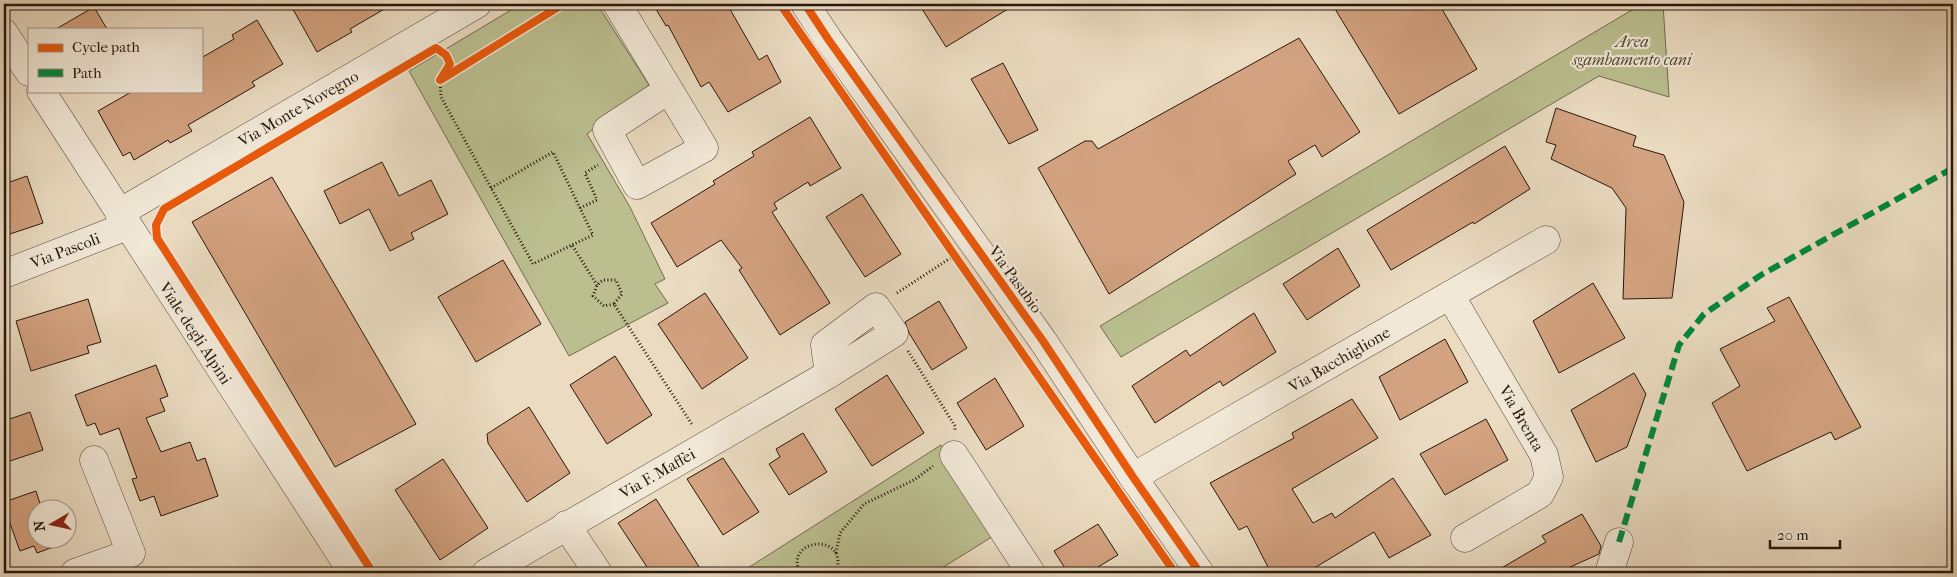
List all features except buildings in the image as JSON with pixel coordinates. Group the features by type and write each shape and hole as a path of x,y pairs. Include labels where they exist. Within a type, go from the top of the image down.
{"street":[{"name":"Via Monte Novegno","path":"123,220 477,4"},
{"path":"617,4 704,148 637,185 607,130 668,90"},
{"name":"Via Pasubio","path":"805,4 839,55 1043,341 1133,478 1200,573"},
{"path":"4,33 28,70"},
{"name":"Viale degli Alpini","path":"42,92 353,573"},
{"name":"Via Pascoli","path":"4,274 123,220"},
{"name":"Via Bacchiglione","path":"1133,478 1546,240"},
{"name":"Via Brenta","path":"1450,295 1544,455 1549,477 1540,494 1465,538"},
{"path":"829,374 825,345 876,307 894,333"},
{"name":"Via F. Maffei","path":"486,573 829,374 894,333"},
{"path":"954,455 1031,573"},
{"path":"75,573 130,553 94,460"},
{"path":"566,525 598,573"},
{"path":"1608,573 1619,542"}],"path":[{"path":"446,74 440,80 441,97 491,188 533,264 593,235 553,152 491,188"},
{"path":"580,208 597,200 585,173 620,153"},
{"path":"572,245 597,285"},
{"path":"950,248 960,263"},
{"path":"876,307 955,255"},
{"path":"604,280 616,280 622,294 614,304 604,306 593,296 597,285 604,280"},
{"path":"614,304 706,445"},
{"path":"836,573 838,566 836,552 840,533 864,504 914,480 954,455 955,426 915,361 894,333"},
{"path":"800,573 798,557 806,546 819,543 825,544 836,552"}],"green space":[{"path":"521,4 597,4 649,85 587,134 630,207 665,279 655,284 668,303 569,356 409,71"},
{"name":"Area sgambamento cani","path":"1642,4 1663,4 1669,97 1599,76 1121,357 1100,326"},
{"path":"941,445 1003,530 934,573 740,573"}],"marked path":[{"path":"1619,542 1679,345 1704,314 1761,275 1953,168"}],"cycle path":[{"path":"442,79 563,4"},
{"path":"780,4 1175,573"},
{"path":"805,4 1043,341 1133,477 1200,573"},
{"path":"373,573 157,238 156,225 164,209 436,48 446,55 450,64 440,80"}]}
